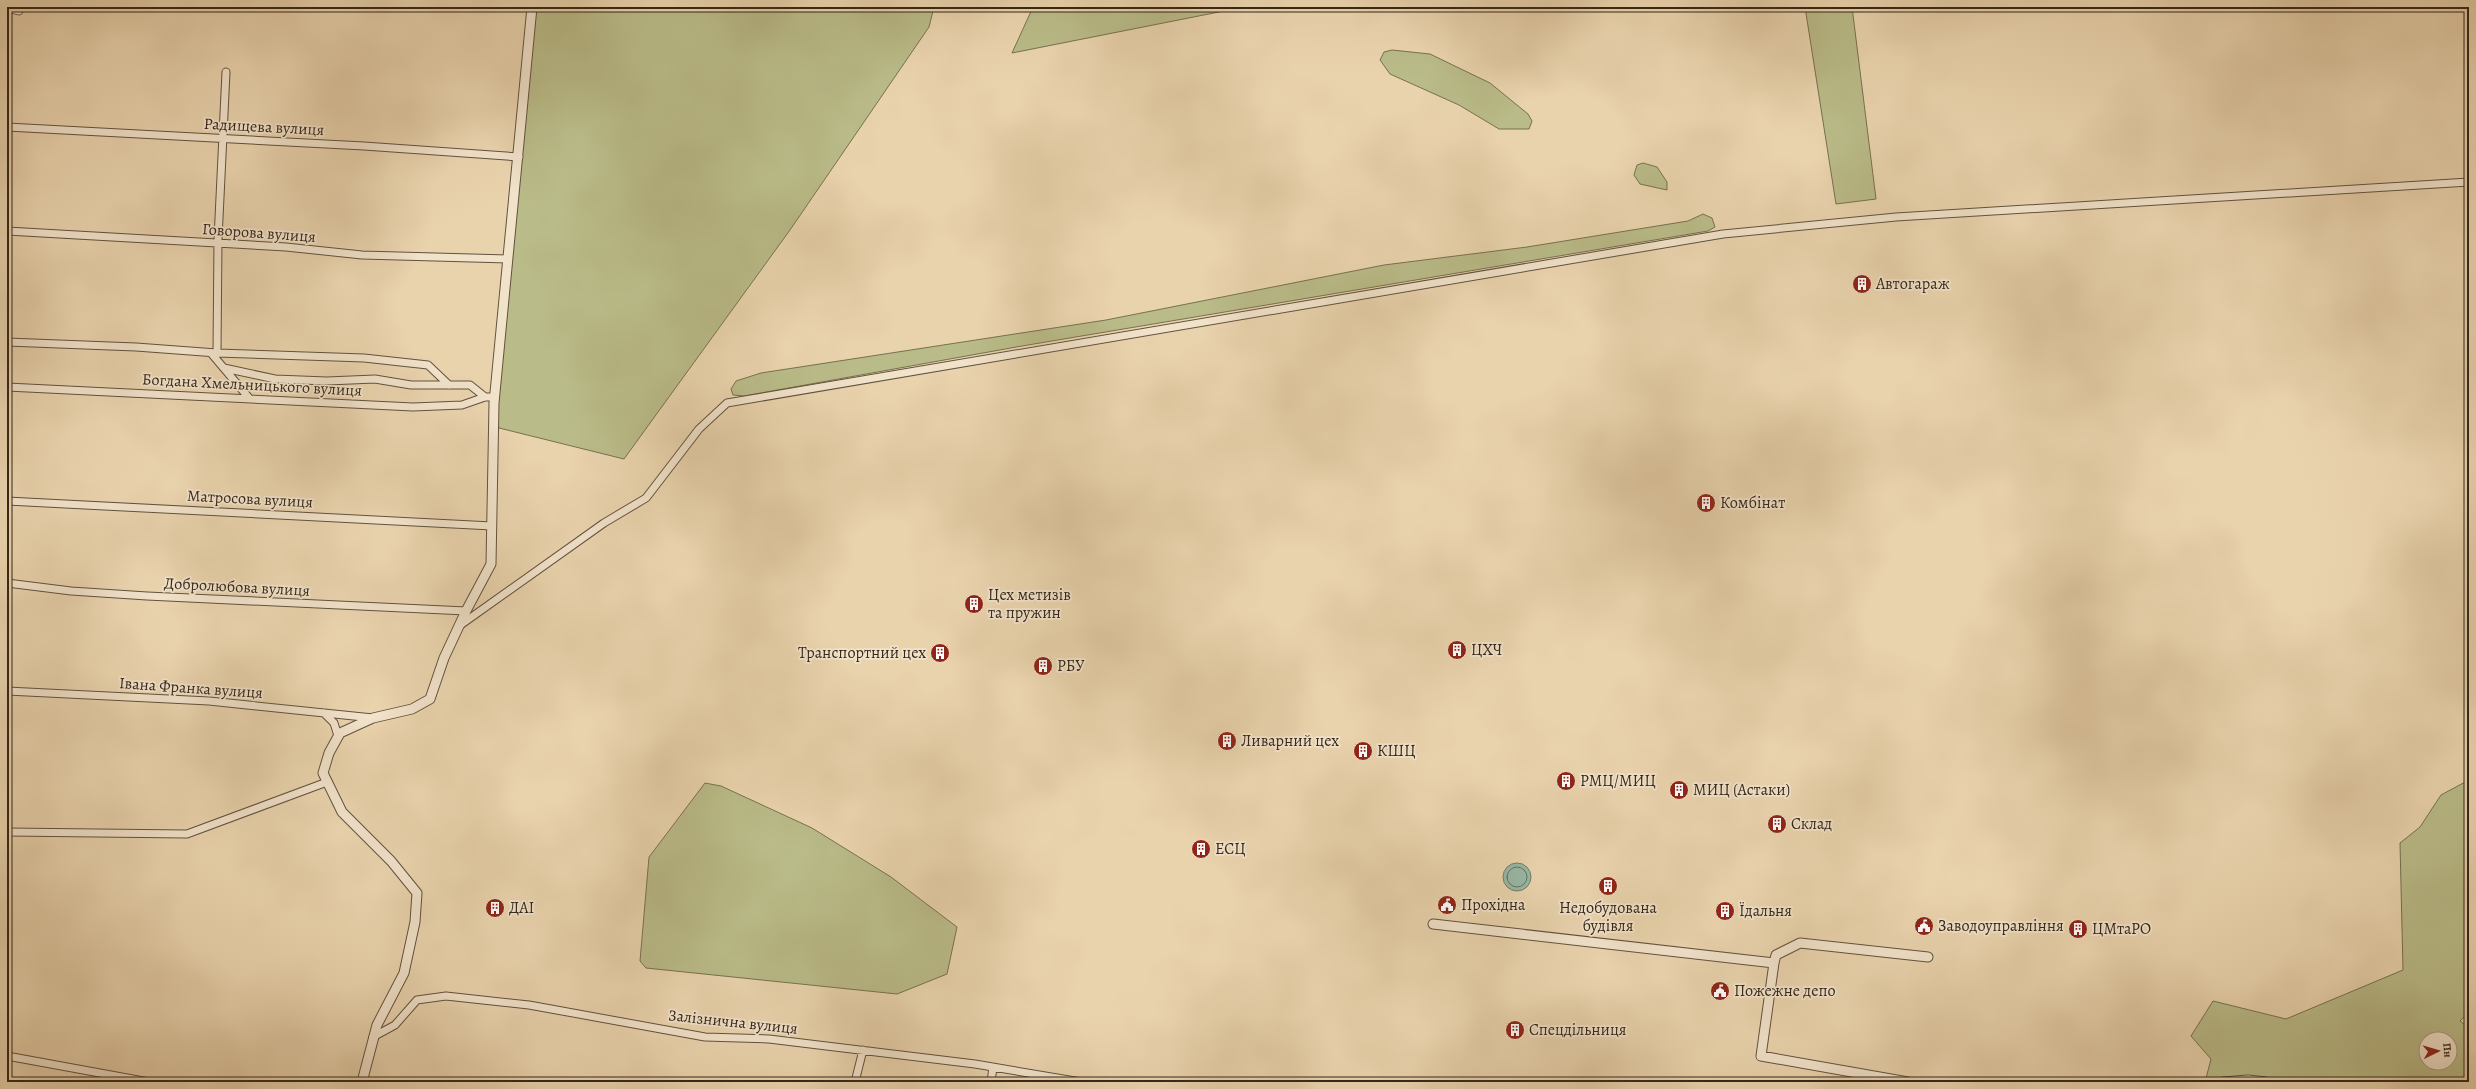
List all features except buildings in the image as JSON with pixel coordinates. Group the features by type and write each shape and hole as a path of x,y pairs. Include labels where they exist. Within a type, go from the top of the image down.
{"street":[{"path":"362,1082 377,1025 404,973 418,893 391,861 342,812 324,773 329,753 340,733 373,718 412,709 430,699 459,626 491,564 495,397 519,157 532,7"},
{"path":"7,8 19,11"},
{"path":"226,72 214,353 224,368 249,398"},
{"name":"Радищева вулиця","path":"7,127 519,157"},
{"path":"459,626 604,523 646,498 699,429 727,402 1723,234 1896,217 2469,182"},
{"name":"Говорова вулиця","path":"7,231 218,245 286,247 362,255 412,255 508,259"},
{"name":"Богдана Хмельницького вулиця","path":"7,342 136,347 214,353 364,358 428,365 449,385"},
{"path":"224,368 275,379 327,381 375,379 411,385 470,385 485,398"},
{"name":"Богдана Хмельницького вулиця","path":"7,387 413,407 462,405 485,398 495,397"},
{"name":"Матросова вулиця","path":"7,501 492,526"},
{"name":"Добролюбова вулиця","path":"7,583 71,591 147,596 466,611"},
{"name":"Івана Франка вулиця","path":"7,691 209,701 324,713 340,713 373,718"},
{"path":"324,713 334,723 338,736"},
{"path":"7,832 187,834 327,782"},
{"path":"1433,924 1774,963"},
{"path":"1908,1082 1761,1056 1774,963 1776,955 1800,943 1928,958"},
{"name":"Залізнична вулиця","path":"373,1037 395,1025 417,1000 446,996 529,1005 705,1037 769,1039 863,1050 1081,1082"},
{"path":"855,1082 863,1050"},
{"path":"7,1056 149,1082"},
{"path":"991,1082 993,1068"},
{"path":"2223,1082 2248,1080 2266,1082"}],"green space":[{"path":"535,7 934,7 929,27 790,230 624,459 499,428 494,403"},
{"path":"1033,7 1244,7 1012,53"},
{"path":"1805,7 1852,7 1876,199 1836,204"},
{"path":"1392,50 1430,54 1490,83 1528,114 1532,121 1529,129 1499,129 1459,105 1390,74 1380,60 1384,52"},
{"path":"1643,163 1657,167 1667,182 1667,190 1640,184 1634,175 1637,165"},
{"path":"1703,214 1712,218 1715,227 1708,231 1022,346 744,396 733,395 731,389 736,381 761,373 1106,320 1384,265 1527,247 1688,221"},
{"path":"2469,780 2469,1012 2460,1021 2469,1028 2469,1073 2459,1082 2205,1082 2211,1059 2191,1036 2213,1001 2286,1019 2403,970 2400,843 2420,827 2441,795"},
{"path":"705,783 721,786 812,828 891,877 957,927 947,974 897,994 646,968 640,961 649,857"}],"water":[{"path":"1517,863 1527,867 1531,877 1527,887 1517,891 1507,887 1503,877 1507,867"}],"place":[{"name":"Автогараж","path":"1862,284"},
{"name":"Комбінат","path":"1706,503"},
{"name":"Цех метизів та пружин","path":"974,604"},
{"name":"ЦХЧ","path":"1457,650"},
{"name":"Транспортний цех","path":"940,653"},
{"name":"РБУ","path":"1043,666"},
{"name":"Ливарний цех","path":"1227,741"},
{"name":"КШЦ","path":"1363,751"},
{"name":"РМЦ/МИЦ","path":"1566,781"},
{"name":"МИЦ (Астаки)","path":"1679,790"},
{"name":"Склад","path":"1777,824"},
{"name":"ЕСЦ","path":"1201,849"},
{"name":"Недобудована будівля","path":"1608,886"},
{"name":"Прохідна","path":"1447,905"},
{"name":"ДАІ","path":"495,908"},
{"name":"Їдальня","path":"1725,911"},
{"name":"Заводоуправління","path":"1924,926"},
{"name":"ЦМтаРО","path":"2078,929"},
{"name":"Пожежне депо","path":"1720,991"},
{"name":"Спецдільниця","path":"1515,1030"}]}
